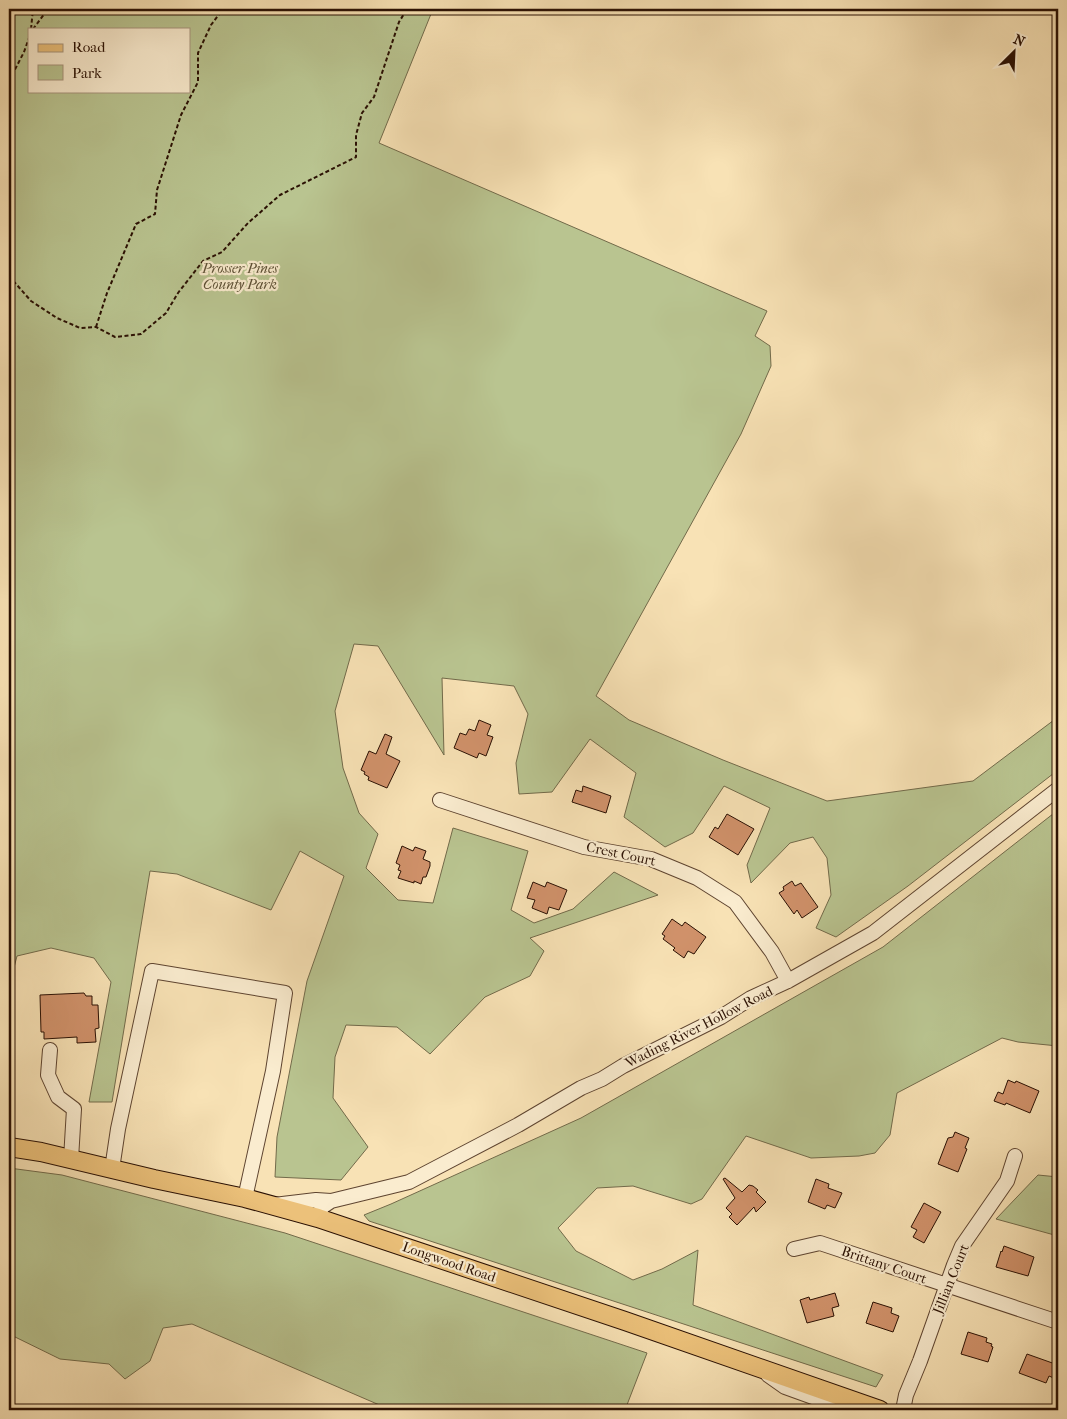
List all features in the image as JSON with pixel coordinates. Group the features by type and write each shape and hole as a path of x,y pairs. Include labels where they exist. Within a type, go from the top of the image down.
{"main road":[{"name":"Longwood Road","path":"9,1147 245,1198 318,1218 880,1410"}],"street":[{"name":"Wading River Hollow Road","path":"271,1206 307,1201 331,1201 409,1182 526,1120 581,1088 721,1017 751,998 788,981 873,933 1058,789"},
{"name":"Crest Court","path":"440,800 584,847 651,859 697,878 734,902 772,952 788,981"},
{"path":"112,1169 118,1129 152,971 285,993 272,1071 245,1198"},
{"path":"50,1050 48,1075 58,1097 74,1110 71,1159"},
{"name":"Jillian Court","path":"903,1410 906,1395 962,1246 1007,1181 1015,1156"},
{"path":"318,1218 322,1207 331,1201"},
{"name":"Brittany Court","path":"794,1249 820,1243 1058,1322"},
{"path":"755,1367 785,1386 821,1400 835,1410"}],"path":[{"path":"32,28 33,9"},
{"path":"33,28 48,9"},
{"path":"96,327 136,224 155,214 157,190 181,115 198,82 198,53 211,25 223,9"},
{"path":"9,276 31,301 57,318 80,328 96,327 115,337 140,334 166,313 178,293 203,261 222,252 248,223 280,195 356,157 356,136 362,113 374,97 399,22 406,9"},
{"path":"9,80 28,41"}],"green space":[{"name":"Prosser Pines County Park","path":"9,9 433,9 379,143 767,311 755,336 770,346 771,366 741,434 596,696 629,720 827,801 973,781 1058,717 1058,770 908,886 836,937 816,928 831,895 827,858 813,837 790,843 751,883 747,865 770,808 724,786 693,833 665,847 624,817 636,773 590,739 552,792 519,794 516,763 528,714 514,686 442,678 444,755 378,646 354,644 335,711 343,768 359,813 378,834 366,868 398,900 433,903 453,828 528,851 511,910 534,923 573,909 614,872 658,895 530,938 544,951 530,976 485,997 430,1054 397,1027 346,1025 335,1057 333,1098 368,1147 341,1180 275,1177 277,1137 307,981 344,876 300,851 271,910 177,874 150,871 112,1102 89,1102 111,982 94,958 51,948 17,956 9,987"},
{"path":"1058,810 1058,1046 1018,1042 1002,1038 897,1093 890,1135 875,1153 859,1156 811,1158 746,1136 702,1199 691,1204 633,1186 597,1188 558,1228 576,1251 633,1280 662,1269 698,1250 693,1305 883,1375 876,1387 369,1221 364,1215 581,1118 883,947"},
{"path":"9,1168 62,1175 285,1233 647,1353 625,1410 391,1410 192,1324 163,1328 150,1361 125,1379 109,1364 60,1359 9,1334"},
{"path":"1038,1175 1058,1177 1058,1236 996,1219"}],"building":[{"path":"479,720 491,725 487,735 493,737 486,756 479,753 477,758 454,748 460,733 466,735 469,729 475,731"},
{"path":"385,734 392,737 386,754 400,761 387,788 368,780 369,777 361,770 369,751 376,754"},
{"path":"583,786 611,796 606,813 572,802 576,790 582,792"},
{"path":"727,814 754,829 738,855 709,837 715,827 718,829"},
{"path":"402,846 413,851 415,847 426,851 423,859 430,862 430,866 421,884 398,878 401,871 398,870 400,865 396,863"},
{"path":"792,881 795,886 801,883 818,907 802,918 797,910 794,914 779,893 784,890 783,887"},
{"path":"533,882 545,887 547,882 567,890 559,910 549,907 547,914 532,908 535,900 527,898"},
{"path":"672,919 682,926 685,922 706,937 694,954 688,951 684,958 663,939 665,936 662,934"},
{"path":"84,993 86,996 92,996 92,1005 98,1005 99,1028 95,1029 96,1042 77,1043 77,1037 44,1039 44,1032 41,1032 40,995"},
{"path":"1008,1080 1015,1083 1016,1081 1039,1091 1030,1113 1006,1103 1005,1105 994,1101 998,1092 1003,1094"},
{"path":"955,1132 969,1138 958,1172 938,1164 948,1138 953,1137"},
{"path":"725,1178 742,1192 749,1185 753,1186 766,1202 756,1212 754,1207 737,1225 729,1217 732,1214 726,1208 735,1198 723,1179"},
{"path":"816,1179 829,1184 828,1188 842,1193 835,1208 827,1205 825,1209 808,1202"},
{"path":"924,1203 941,1212 924,1243 913,1237 917,1230 911,1227"},
{"path":"1004,1246 1034,1257 1028,1276 996,1267"},
{"path":"835,1293 839,1306 832,1308 834,1316 807,1323 800,1300 809,1297 810,1300"},
{"path":"873,1302 892,1308 891,1313 899,1316 893,1332 866,1323"},
{"path":"968,1332 987,1338 986,1342 992,1344 991,1346 993,1347 988,1362 961,1354"},
{"path":"1027,1354 1058,1365 1056,1379 1049,1376 1046,1383 1019,1373"}]}
